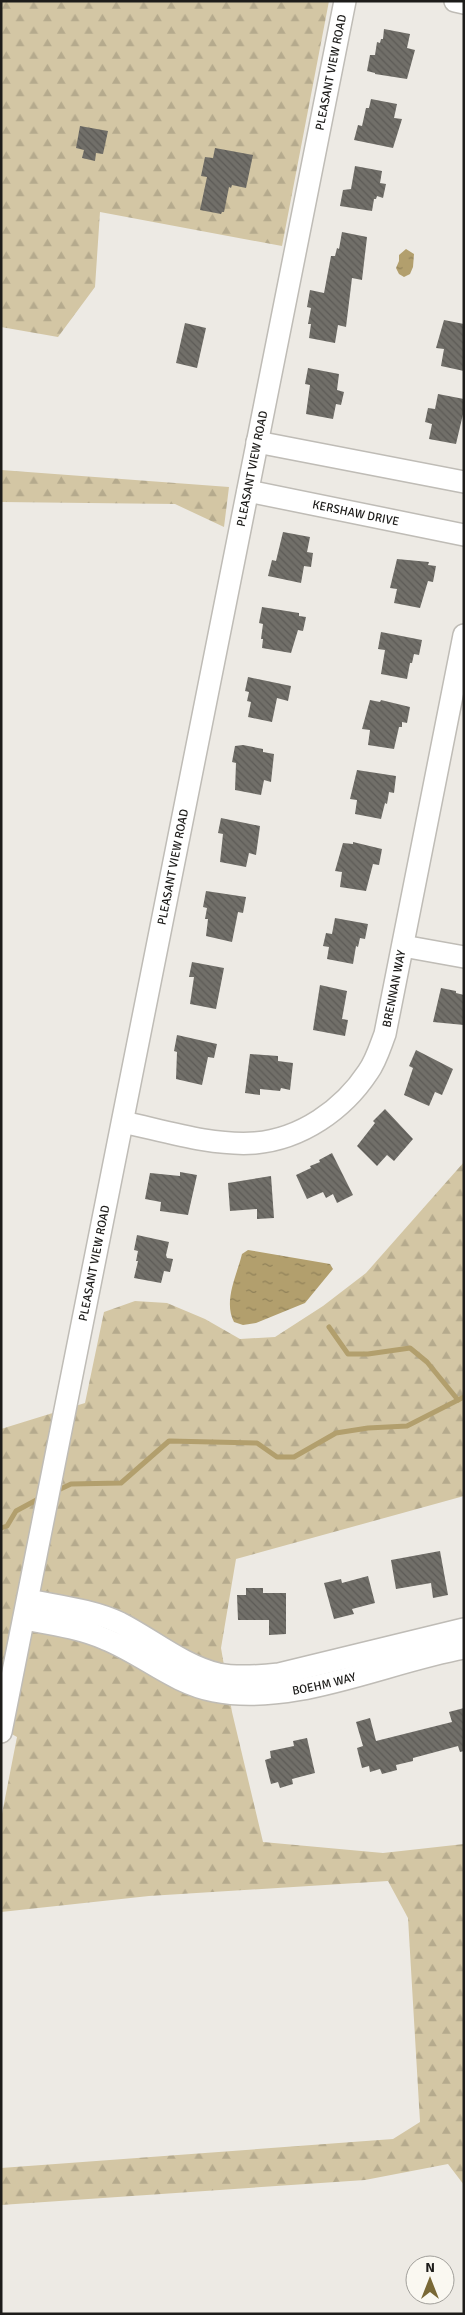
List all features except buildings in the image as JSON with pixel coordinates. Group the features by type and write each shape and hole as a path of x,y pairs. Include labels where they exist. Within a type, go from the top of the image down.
{"street":[{"name":"PLEASANT VIEW ROAD","path":"1,1732 345,1"},
{"path":"455,1 464,3"},
{"path":"258,442 464,482"},
{"name":"KERSHAW DRIVE","path":"248,491 464,535"},
{"name":"BRENNAN WAY","path":"123,1122 228,1142 255,1142 278,1138 320,1120 338,1107 369,1071 385,1034 464,635"},
{"path":"403,946 464,957"},
{"name":"BOEHM WAY","path":"26,1610 106,1639 188,1673 214,1692 264,1695 293,1691 464,1648"},
{"name":"BOEHM WAY","path":"188,1673 256,1676 279,1674 464,1628"}],"green space":[{"path":"1,1 329,1 282,246 100,212 95,287 58,337 1,327"},
{"path":"1,470 229,487 224,527 175,504 1,502"},
{"path":"464,1162 464,1496 236,1559 221,1648 232,1712 263,1842 383,1853 464,1844 464,2185 448,2164 365,2180 1,2205 1,2168 393,2139 420,2122 408,1918 388,1881 149,1896 1,1912 1,1819 17,1737 1,1728 1,1429 85,1403 104,1312 135,1301 167,1303 205,1319 240,1339 275,1337 323,1306 366,1273"}],"water":[{"path":"406,249 414,254 413,267 410,274 404,277 399,274 396,268 399,255"},
{"path":"248,1250 330,1264 333,1269 305,1303 256,1323 243,1325 234,1322 231,1314 230,1297 242,1254"}],"waterway":[{"path":"329,1327 348,1354 368,1354 410,1348 427,1362 458,1400"},
{"path":"54,1492 71,1484 121,1483 169,1441 257,1443 277,1457 294,1457 336,1433 368,1428 407,1426 464,1397"},
{"path":"1,1528 7,1526 16,1511 42,1497"}]}
